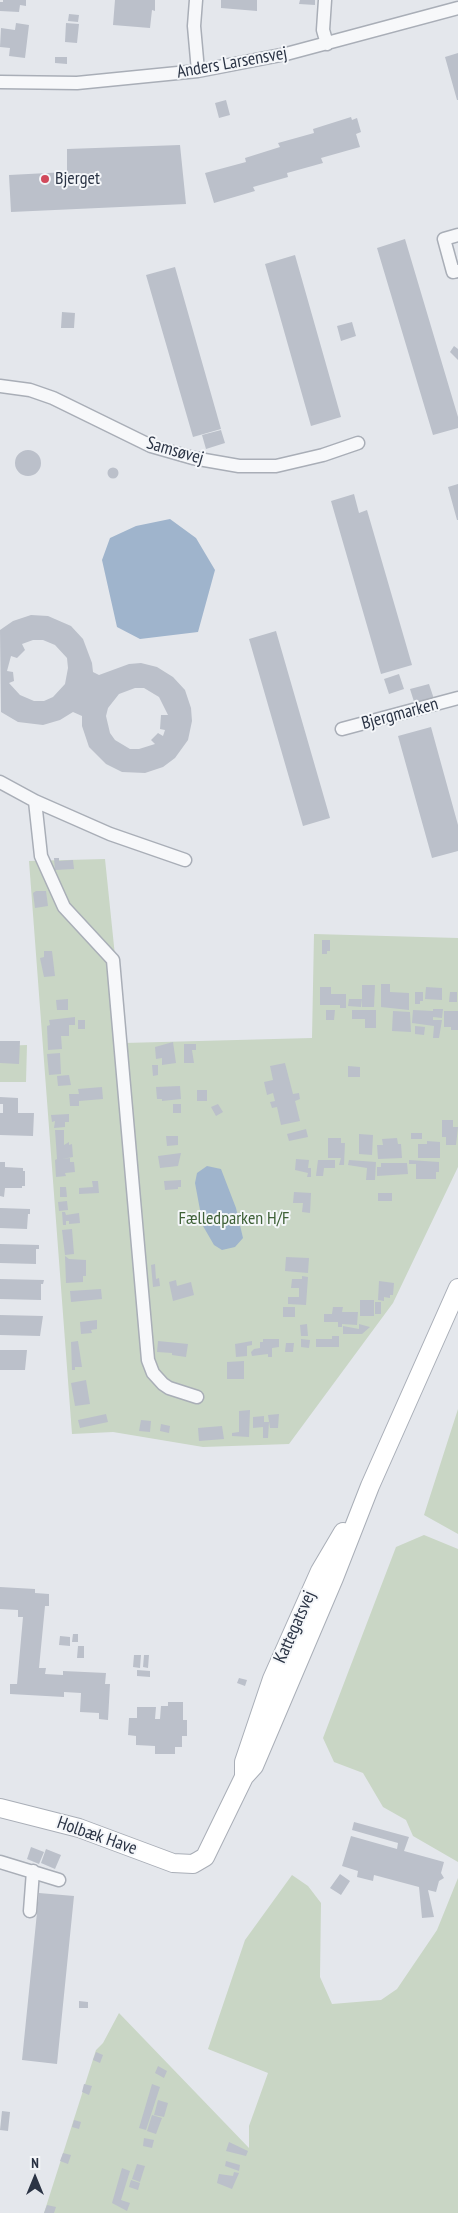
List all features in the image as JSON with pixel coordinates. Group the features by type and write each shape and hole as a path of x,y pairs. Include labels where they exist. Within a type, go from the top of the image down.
{"street":[{"path":"196,0 194,26 198,70"},
{"path":"325,0 323,30 327,44"},
{"name":"Anders Larsensvej","path":"0,82 77,83 198,70 327,44 458,8"},
{"path":"458,235 444,239 453,272 458,271"},
{"name":"Samsøvej","path":"0,386 30,390 53,398 151,446 193,458 239,466 276,466 323,455 358,443"},
{"name":"Bjergmarken","path":"342,729 458,698"},
{"path":"0,782 35,801 110,834 185,860"},
{"path":"35,801 41,856 64,907 113,960 132,1202 148,1360 154,1373 163,1384 169,1388 197,1397"},
{"name":"Kattegatsvej","path":"193,1864 201,1860 209,1852 244,1777 254,1766 260,1753 334,1578 370,1486 458,1288"},
{"name":"Kattegatsvej","path":"244,1777 244,1762 272,1679 320,1571 370,1486"},
{"name":"Holbæk Have","path":"0,1808 79,1828 173,1863 193,1864"},
{"path":"0,1862 33,1870 59,1880"},
{"path":"30,1911 33,1870"}],"green space":[{"name":"Fælledparken H/F","path":"105,859 124,1043 312,1038 314,934 458,938 458,1167 393,1303 289,1444 203,1447 113,1432 72,1434 29,861"},
{"path":"27,1045 26,1082 0,1082 0,1046"},
{"path":"458,1409 458,1534 424,1515"},
{"path":"424,1535 458,1549 458,1862 413,1836 406,1820 383,1807 363,1773 334,1762 323,1738 396,1547"},
{"path":"292,1875 308,1886 321,1903 320,1977 332,2004 381,2000 397,1989 437,1930 458,1878 458,2213 44,2213 96,2050 103,2043 119,2013 249,2148 249,2126 268,2073 208,2049 245,1940"}],"water":[{"path":"170,519 196,538 215,570 198,632 140,639 117,627 102,560 110,538 136,526"},
{"path":"207,1166 221,1169 236,1208 243,1238 235,1247 222,1250 214,1245 203,1226 195,1183 197,1173"}],"building":[{"path":"3,0 26,0 26,6 20,5 19,12 0,11 0,2 3,2"},
{"path":"115,0 155,0 155,11 152,10 150,28 113,25"},
{"path":"221,0 257,0 257,11 221,8"},
{"path":"300,0 315,0 315,5 299,4"},
{"path":"69,14 79,15 78,22 68,21"},
{"path":"16,23 29,25 25,58 9,56 10,48 0,47 1,28 15,30"},
{"path":"66,23 79,24 77,43 65,42"},
{"path":"458,53 458,100 457,100 445,57"},
{"path":"55,57 67,57 67,64 55,63"},
{"path":"226,100 230,115 219,118 215,103"},
{"path":"351,117 352,120 357,118 361,132 356,134 360,147 321,158 323,163 287,173 288,177 253,187 255,191 214,203 205,173 246,162 245,158 280,147 278,143 314,133 313,129"},
{"path":"180,145 186,204 11,212 9,175 67,172 67,149"},
{"path":"405,239 458,417 458,428 433,435 377,248"},
{"path":"295,255 341,417 311,426 265,264"},
{"path":"175,267 221,429 193,437 146,275"},
{"path":"62,312 75,313 74,328 61,328"},
{"path":"352,322 356,336 341,341 337,326"},
{"path":"454,346 458,349 458,360 450,352"},
{"path":"221,430 225,443 206,449 202,435"},
{"path":"28,450 37,454 41,463 37,472 28,476 19,472 15,463 19,454"},
{"path":"113,467 119,473 113,479 107,473"},
{"path":"458,484 458,520 457,520 448,487"},
{"path":"354,494 359,513 367,510 412,665 381,674 331,501"},
{"path":"31,615 48,616 71,626 83,639 92,663 93,672 99,675 129,664 141,663 157,667 173,677 185,690 191,708 192,721 188,740 175,758 163,767 145,773 122,772 106,764 89,747 82,726 82,716 73,712 60,720 43,725 18,722 1,712 0,630 13,621","holes":["33,640 43,640 55,645 67,658 68,668 65,684 53,697 44,701 34,701 20,695 9,683 14,681 13,672 7,671 11,656 17,658 25,650 22,644","135,688 144,688 159,697 168,715 161,715 160,729 165,730 163,736 158,733 151,740 155,744 139,749 130,749 115,740 110,733 106,716 108,708 119,694"]},
{"path":"276,631 330,818 303,826 249,639"},
{"path":"399,674 404,689 389,694 384,679"},
{"path":"429,684 435,702 416,708 410,689"},
{"path":"431,727 458,825 458,851 432,858 398,736"},
{"path":"54,858 59,858 59,861 73,860 74,869 55,870"},
{"path":"36,891 46,891 48,906 35,908 33,893"},
{"path":"322,940 330,940 330,951 327,951 327,954 322,954"},
{"path":"44,951 52,951 55,976 44,977 40,958 44,957"},
{"path":"381,984 390,984 390,992 409,993 409,1010 381,1007"},
{"path":"362,985 375,985 374,1007 362,1007"},
{"path":"320,987 331,987 331,994 346,994 346,1008 340,1008 340,1005 320,1005"},
{"path":"426,987 442,988 442,1000 425,999"},
{"path":"415,992 423,992 423,1001 420,1001 420,1004 415,1004"},
{"path":"450,992 457,992 457,1002 449,1002"},
{"path":"68,999 68,1010 57,1010 56,1000"},
{"path":"349,999 362,999 361,1007 348,1006"},
{"path":"433,1009 443,1009 442,1018 433,1017 433,1020 442,1020 439,1038 433,1038 434,1026 412,1023 413,1010 433,1011"},
{"path":"326,1010 335,1010 334,1020 326,1020"},
{"path":"352,1010 376,1010 376,1028 365,1028 365,1019 352,1019"},
{"path":"393,1011 410,1012 411,1032 392,1031"},
{"path":"444,1011 458,1011 458,1030 444,1027"},
{"path":"75,1017 75,1025 69,1025 69,1036 61,1036 62,1049 48,1050 47,1026 50,1025 49,1020"},
{"path":"78,1020 85,1020 85,1029 78,1029"},
{"path":"415,1026 425,1027 424,1035 415,1034"},
{"path":"0,1041 20,1041 19,1064 0,1063"},
{"path":"173,1042 176,1063 162,1065 162,1058 156,1059 155,1047"},
{"path":"184,1044 196,1044 196,1050 192,1050 194,1063 184,1063"},
{"path":"60,1053 61,1074 49,1075 47,1054"},
{"path":"285,1063 293,1094 299,1093 300,1099 295,1101 300,1121 281,1125 277,1107 272,1108 270,1102 275,1101 273,1093 267,1095 264,1082 273,1080 270,1066"},
{"path":"152,1065 158,1065 158,1075 153,1076"},
{"path":"348,1066 360,1067 360,1077 348,1077"},
{"path":"69,1075 71,1085 58,1086 57,1076"},
{"path":"180,1086 181,1099 162,1101 162,1099 157,1099 156,1087"},
{"path":"102,1087 103,1099 79,1101 79,1106 70,1106 69,1094 79,1094 78,1089"},
{"path":"197,1090 207,1090 207,1101 197,1101"},
{"path":"0,1097 18,1098 18,1113 34,1113 33,1136 0,1135 0,1113 3,1113 3,1104 0,1104"},
{"path":"173,1104 181,1104 181,1113 173,1113"},
{"path":"218,1104 223,1112 216,1116 211,1107"},
{"path":"69,1114 69,1122 65,1122 65,1127 54,1128 55,1121 52,1122 51,1115"},
{"path":"442,1120 453,1120 453,1127 458,1127 456,1145 446,1145 446,1137 442,1137"},
{"path":"306,1129 308,1137 289,1141 287,1134"},
{"path":"55,1130 64,1130 64,1145 69,1142 69,1145 72,1144 73,1157 62,1159 70,1158 70,1162 74,1162 75,1172 65,1173 66,1176 56,1177"},
{"path":"411,1133 422,1133 422,1139 411,1139"},
{"path":"359,1134 373,1135 372,1155 359,1154"},
{"path":"166,1136 178,1136 178,1145 167,1146"},
{"path":"328,1138 341,1138 341,1143 345,1143 344,1165 339,1165 341,1158 328,1158"},
{"path":"397,1138 398,1144 401,1144 402,1158 378,1159 377,1145 383,1145 382,1139"},
{"path":"427,1141 440,1142 440,1158 418,1158 418,1144 427,1144"},
{"path":"181,1153 178,1166 160,1168 158,1156"},
{"path":"296,1159 309,1160 308,1168 311,1168 311,1177 307,1177 308,1173 295,1170"},
{"path":"318,1160 335,1160 335,1168 324,1168 323,1176 316,1176"},
{"path":"349,1160 376,1162 375,1180 366,1180 367,1168 348,1165"},
{"path":"409,1160 439,1162 439,1172 436,1172 436,1179 416,1179 416,1164 409,1164"},
{"path":"0,1162 5,1162 5,1167 23,1168 23,1171 25,1171 25,1186 22,1186 22,1188 5,1188 4,1197 0,1196"},
{"path":"381,1163 407,1163 408,1174 377,1176 377,1167 381,1167"},
{"path":"181,1180 181,1187 178,1187 178,1189 165,1190 164,1181"},
{"path":"92,1181 98,1181 99,1193 79,1194 79,1188 93,1187"},
{"path":"60,1187 66,1187 67,1197 60,1197"},
{"path":"294,1192 311,1193 310,1213 302,1212 303,1203 293,1203"},
{"path":"378,1193 392,1193 392,1201 378,1201"},
{"path":"67,1201 68,1210 59,1211 58,1202"},
{"path":"0,1208 30,1209 27,1229 0,1228"},
{"path":"62,1212 65,1212 66,1215 79,1213 80,1223 69,1224 69,1221 66,1221 66,1225 63,1225"},
{"path":"72,1229 74,1254 65,1255 62,1230"},
{"path":"0,1244 39,1245 39,1249 36,1249 36,1264 0,1263"},
{"path":"65,1256 69,1259 86,1260 86,1276 83,1276 83,1282 66,1283"},
{"path":"286,1257 309,1258 308,1273 285,1271"},
{"path":"155,1264 156,1279 159,1278 160,1286 153,1287 151,1265"},
{"path":"302,1276 308,1277 306,1305 288,1304 288,1297 299,1297 299,1288 291,1288 292,1279 302,1279"},
{"path":"0,1279 44,1280 43,1284 41,1284 41,1300 0,1299"},
{"path":"176,1280 177,1286 191,1282 194,1295 173,1301 169,1282"},
{"path":"379,1281 394,1283 393,1295 390,1295 390,1298 384,1297 384,1301 378,1300"},
{"path":"101,1289 102,1299 71,1302 70,1291"},
{"path":"360,1300 374,1300 374,1316 360,1316"},
{"path":"375,1302 381,1302 381,1314 375,1314"},
{"path":"283,1307 295,1307 295,1317 283,1317"},
{"path":"333,1307 343,1307 342,1312 358,1312 357,1325 342,1324 342,1327 338,1327 338,1322 324,1322 324,1314 332,1314"},
{"path":"0,1315 43,1316 40,1336 0,1335"},
{"path":"97,1320 97,1329 91,1330 92,1333 81,1334 80,1322"},
{"path":"307,1324 308,1336 301,1336 300,1325"},
{"path":"359,1324 370,1327 362,1334 343,1334 343,1326 359,1329"},
{"path":"332,1336 339,1336 339,1347 316,1347 316,1339 332,1339"},
{"path":"263,1339 279,1339 279,1347 272,1348 272,1357 268,1357 268,1354 252,1356 251,1352 254,1349 260,1348 260,1342 263,1342"},
{"path":"301,1339 310,1340 309,1348 301,1347"},
{"path":"78,1341 82,1367 75,1367 75,1370 72,1370 71,1342"},
{"path":"158,1341 188,1344 186,1357 172,1355 172,1353 157,1352"},
{"path":"252,1341 252,1345 247,1346 247,1356 236,1357 235,1344"},
{"path":"286,1343 294,1343 293,1352 285,1352"},
{"path":"0,1350 27,1350 25,1370 0,1370"},
{"path":"244,1361 244,1379 227,1379 227,1362"},
{"path":"86,1380 90,1404 75,1406 71,1383"},
{"path":"250,1410 249,1437 232,1436 232,1433 239,1432 239,1411"},
{"path":"106,1414 108,1422 80,1428 78,1420"},
{"path":"279,1414 278,1428 270,1428 268,1415"},
{"path":"264,1416 264,1422 269,1422 268,1438 263,1438 263,1427 253,1428 253,1417"},
{"path":"141,1420 151,1421 150,1432 139,1431"},
{"path":"161,1424 170,1426 169,1433 160,1431"},
{"path":"222,1426 224,1439 199,1441 198,1428"},
{"path":"0,1587 35,1589 35,1593 49,1594 49,1606 45,1606 39,1668 46,1668 45,1674 63,1675 63,1671 106,1673 105,1684 110,1684 108,1720 99,1719 99,1713 80,1712 81,1693 64,1692 64,1697 10,1694 10,1684 17,1684 23,1617 18,1617 18,1610 0,1609"},
{"path":"73,1634 78,1634 78,1642 72,1642"},
{"path":"60,1636 70,1637 70,1646 59,1645"},
{"path":"78,1646 84,1646 84,1658 77,1658"},
{"path":"134,1655 141,1655 140,1668 133,1667"},
{"path":"144,1655 149,1655 148,1668 143,1667"},
{"path":"137,1670 150,1671 150,1677 137,1676"},
{"path":"239,1678 247,1680 245,1686 237,1683"},
{"path":"168,1702 183,1702 183,1720 187,1720 187,1736 182,1736 182,1747 175,1747 175,1754 155,1754 155,1746 136,1745 136,1736 128,1735 129,1718 137,1718 137,1707 156,1707 155,1719 160,1719 161,1706 168,1706"},
{"path":"354,1822 409,1837 404,1851 444,1862 441,1873 444,1878 439,1881 436,1892 428,1890 434,1917 422,1918 419,1887 374,1875 373,1881 357,1877 358,1871 342,1866 351,1836 397,1849 398,1843 352,1830"},
{"path":"31,1847 44,1852 39,1864 27,1859"},
{"path":"46,1849 61,1855 55,1869 41,1863"},
{"path":"340,1874 350,1881 341,1895 330,1888"},
{"path":"39,1893 74,1896 57,2064 22,2060"},
{"path":"79,2001 88,2002 88,2008 79,2008"},
{"path":"96,2052 103,2055 100,2063 93,2060"},
{"path":"158,2066 167,2071 164,2078 155,2073"},
{"path":"84,2084 92,2086 89,2095 82,2092"},
{"path":"152,2084 160,2087 146,2130 139,2128"},
{"path":"158,2100 168,2103 164,2117 154,2115"},
{"path":"2,2111 10,2112 8,2131 0,2130"},
{"path":"152,2115 162,2118 156,2134 147,2131"},
{"path":"74,2120 81,2122 79,2129 72,2127"},
{"path":"144,2138 154,2140 152,2148 143,2146"},
{"path":"229,2142 248,2151 246,2156 226,2151"},
{"path":"63,2153 71,2155 68,2164 60,2161"},
{"path":"226,2161 240,2165 239,2171 225,2166"},
{"path":"137,2164 145,2166 140,2182 132,2179"},
{"path":"122,2168 130,2171 121,2200 130,2203 127,2211 112,2203"},
{"path":"234,2172 239,2173 232,2189 217,2183 219,2174 233,2176"},
{"path":"131,2180 140,2183 138,2190 129,2187"},
{"path":"47,2205 56,2207 54,2213 44,2213"}],"place":[{"name":"Bjerget","path":"45,179"}]}
